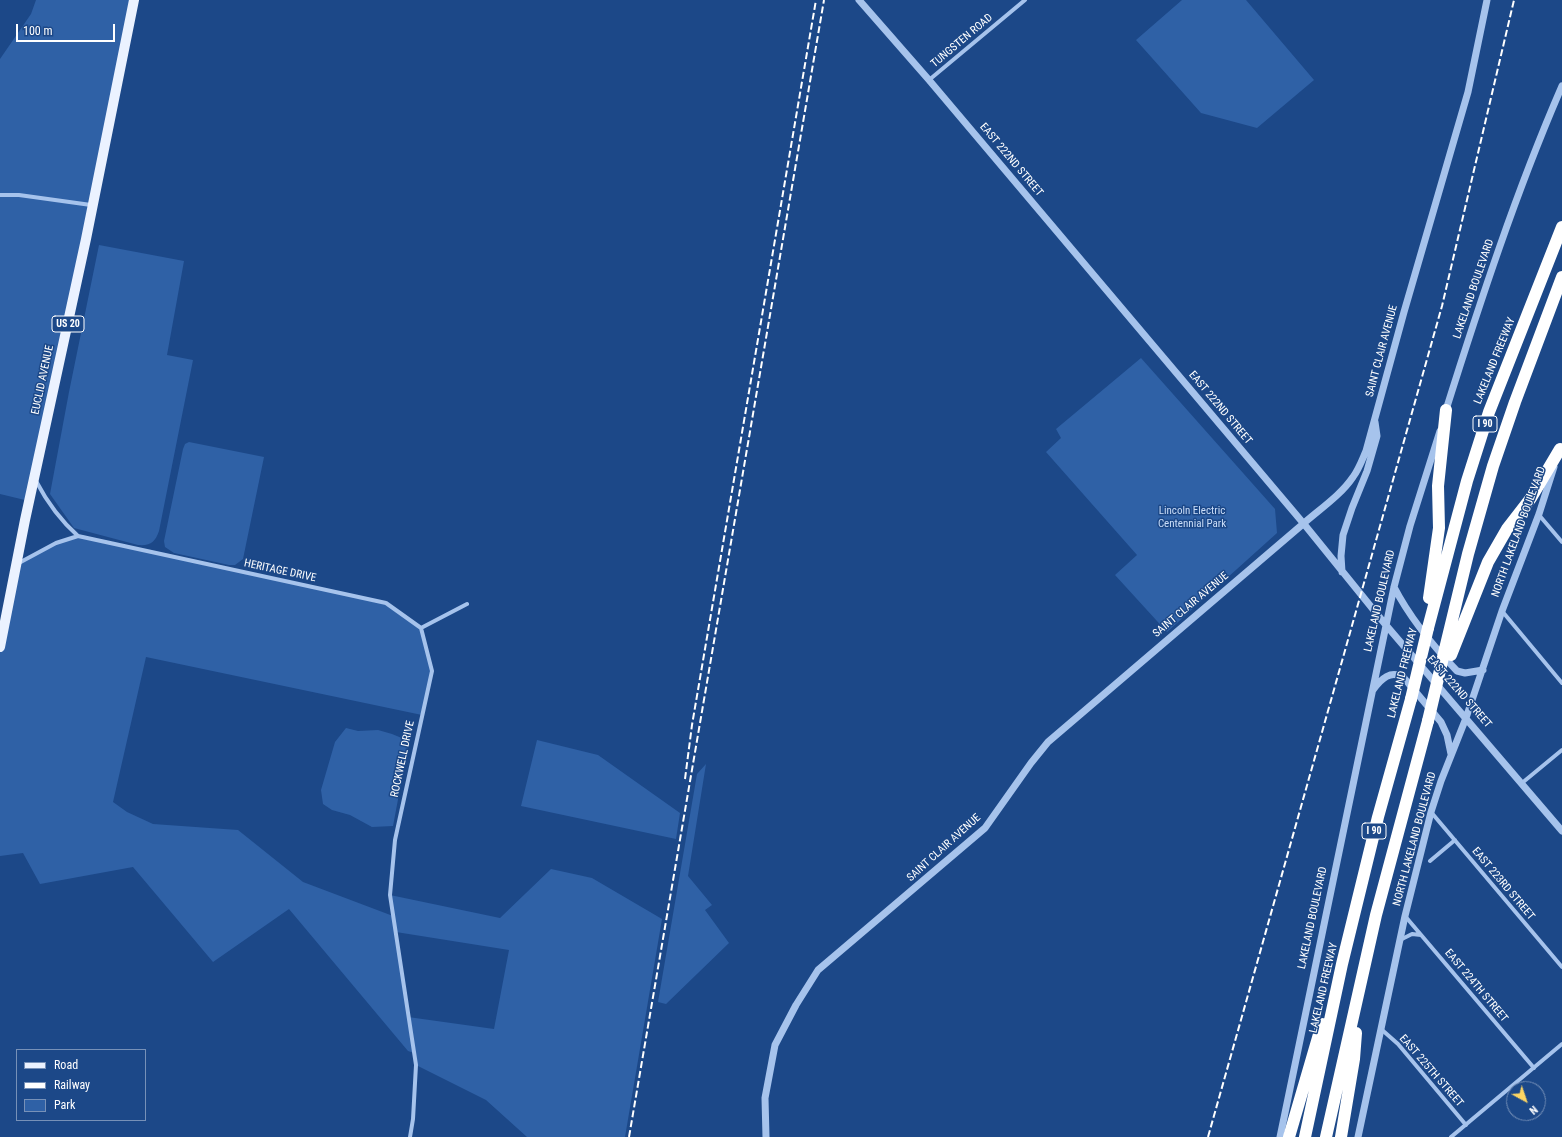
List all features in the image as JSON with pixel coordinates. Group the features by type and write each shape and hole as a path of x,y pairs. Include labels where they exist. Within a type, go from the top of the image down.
{"highway":[{"name":"LAKELAND FREEWAY","path":"1305,1137 1342,964 1378,817 1411,699 1467,481 1489,412 1562,227"},
{"name":"I 90","path":"1326,1137 1376,915 1448,652 1468,554 1493,466 1515,402 1562,277"},
{"path":"1428,628 1428,601 1439,528 1438,486 1446,410"},
{"path":"1448,652 1488,562 1507,529 1531,498 1561,446"},
{"path":"1289,1137 1324,1015 1342,964"},
{"path":"1341,1137 1354,1059 1362,979"}],"main road":[{"name":"EUCLID AVENUE","path":"0,647 34,478 86,239 134,0"}],"street":[{"name":"EAST 222ND STREET","path":"859,0 929,80 1303,524 1385,624 1562,830"},
{"name":"TUNGSTEN ROAD","path":"929,80 1025,0"},
{"name":"SAINT CLAIR AVENUE","path":"766,1137 765,1098 775,1045 796,1005 818,970 985,828 1031,763 1048,742 1303,524 1353,478 1366,451 1468,92 1487,0"},
{"name":"LAKELAND BOULEVARD","path":"1280,1137 1385,624 1410,526 1469,338 1520,189 1562,86"},
{"path":"0,195 19,195 92,205"},
{"path":"1342,572 1341,556 1343,535 1367,471 1377,436 1374,419"},
{"name":"NORTH LAKELAND BOULEVARD","path":"1360,1135 1405,916 1432,812 1483,670 1502,611 1539,514 1561,446"},
{"path":"34,478 46,501 65,524 78,536"},
{"path":"1539,514 1562,542"},
{"name":"HERITAGE DRIVE","path":"16,564 56,543 78,536 386,603 421,628"},
{"path":"1394,587 1414,621 1457,671 1465,673 1483,670"},
{"path":"421,628 467,604"},
{"path":"1502,611 1562,683"},
{"name":"ROCKWELL DRIVE","path":"410,1137 413,1119 416,1065 390,895 395,840 432,671 421,628"},
{"path":"1372,691 1386,676 1395,674 1404,678 1441,722 1447,736 1452,755"},
{"path":"1522,783 1562,750"},
{"name":"EAST 223RD STREET","path":"1432,812 1562,967"},
{"path":"1430,861 1455,840"},
{"name":"EAST 224TH STREET","path":"1405,916 1534,1068"},
{"path":"1400,940 1412,934 1421,935"},
{"name":"EAST 225TH STREET","path":"1381,1029 1398,1044 1466,1125"},
{"path":"1451,1137 1562,1044"}],"green space":[{"path":"36,0 134,0 29,501 0,494 0,59 31,14"},
{"path":"1182,0 1246,0 1314,80 1257,128 1201,113 1136,40"},
{"path":"99,245 184,261 167,355 193,360 159,531 154,541 146,545 138,545 74,528 50,494"},
{"name":"Lincoln Electric Centennial Park","path":"1141,358 1275,509 1277,533 1167,632 1115,575 1137,555 1046,452 1061,438 1056,429"},
{"path":"189,442 264,457 243,559 235,565 174,553 165,547 164,541 183,449 185,444"},
{"path":"78,536 386,603 421,628 432,671 422,715 146,657 113,802 127,812 153,824 238,830 303,882 393,916 390,895 500,918 551,869 592,878 662,919 625,1137 527,1137 486,1100 416,1065 414,1053 408,1051 289,909 213,962 133,867 40,884 23,853 0,856 0,647 17,564 56,543","holes":["396,932 509,950 494,1029 408,1017"]},
{"path":"346,728 358,731 378,730 409,741 393,826 372,827 350,815 332,810 323,804 321,790 335,742"},
{"path":"537,740 598,755 680,813 676,839 521,806"},
{"path":"706,764 688,876 712,905 705,910 729,943 666,1004 658,1002 697,774"}],"railway":[{"path":"685,779 692,725 816,0"},
{"path":"629,1137 824,0"},
{"path":"1208,1137 1442,306 1514,0"}]}
